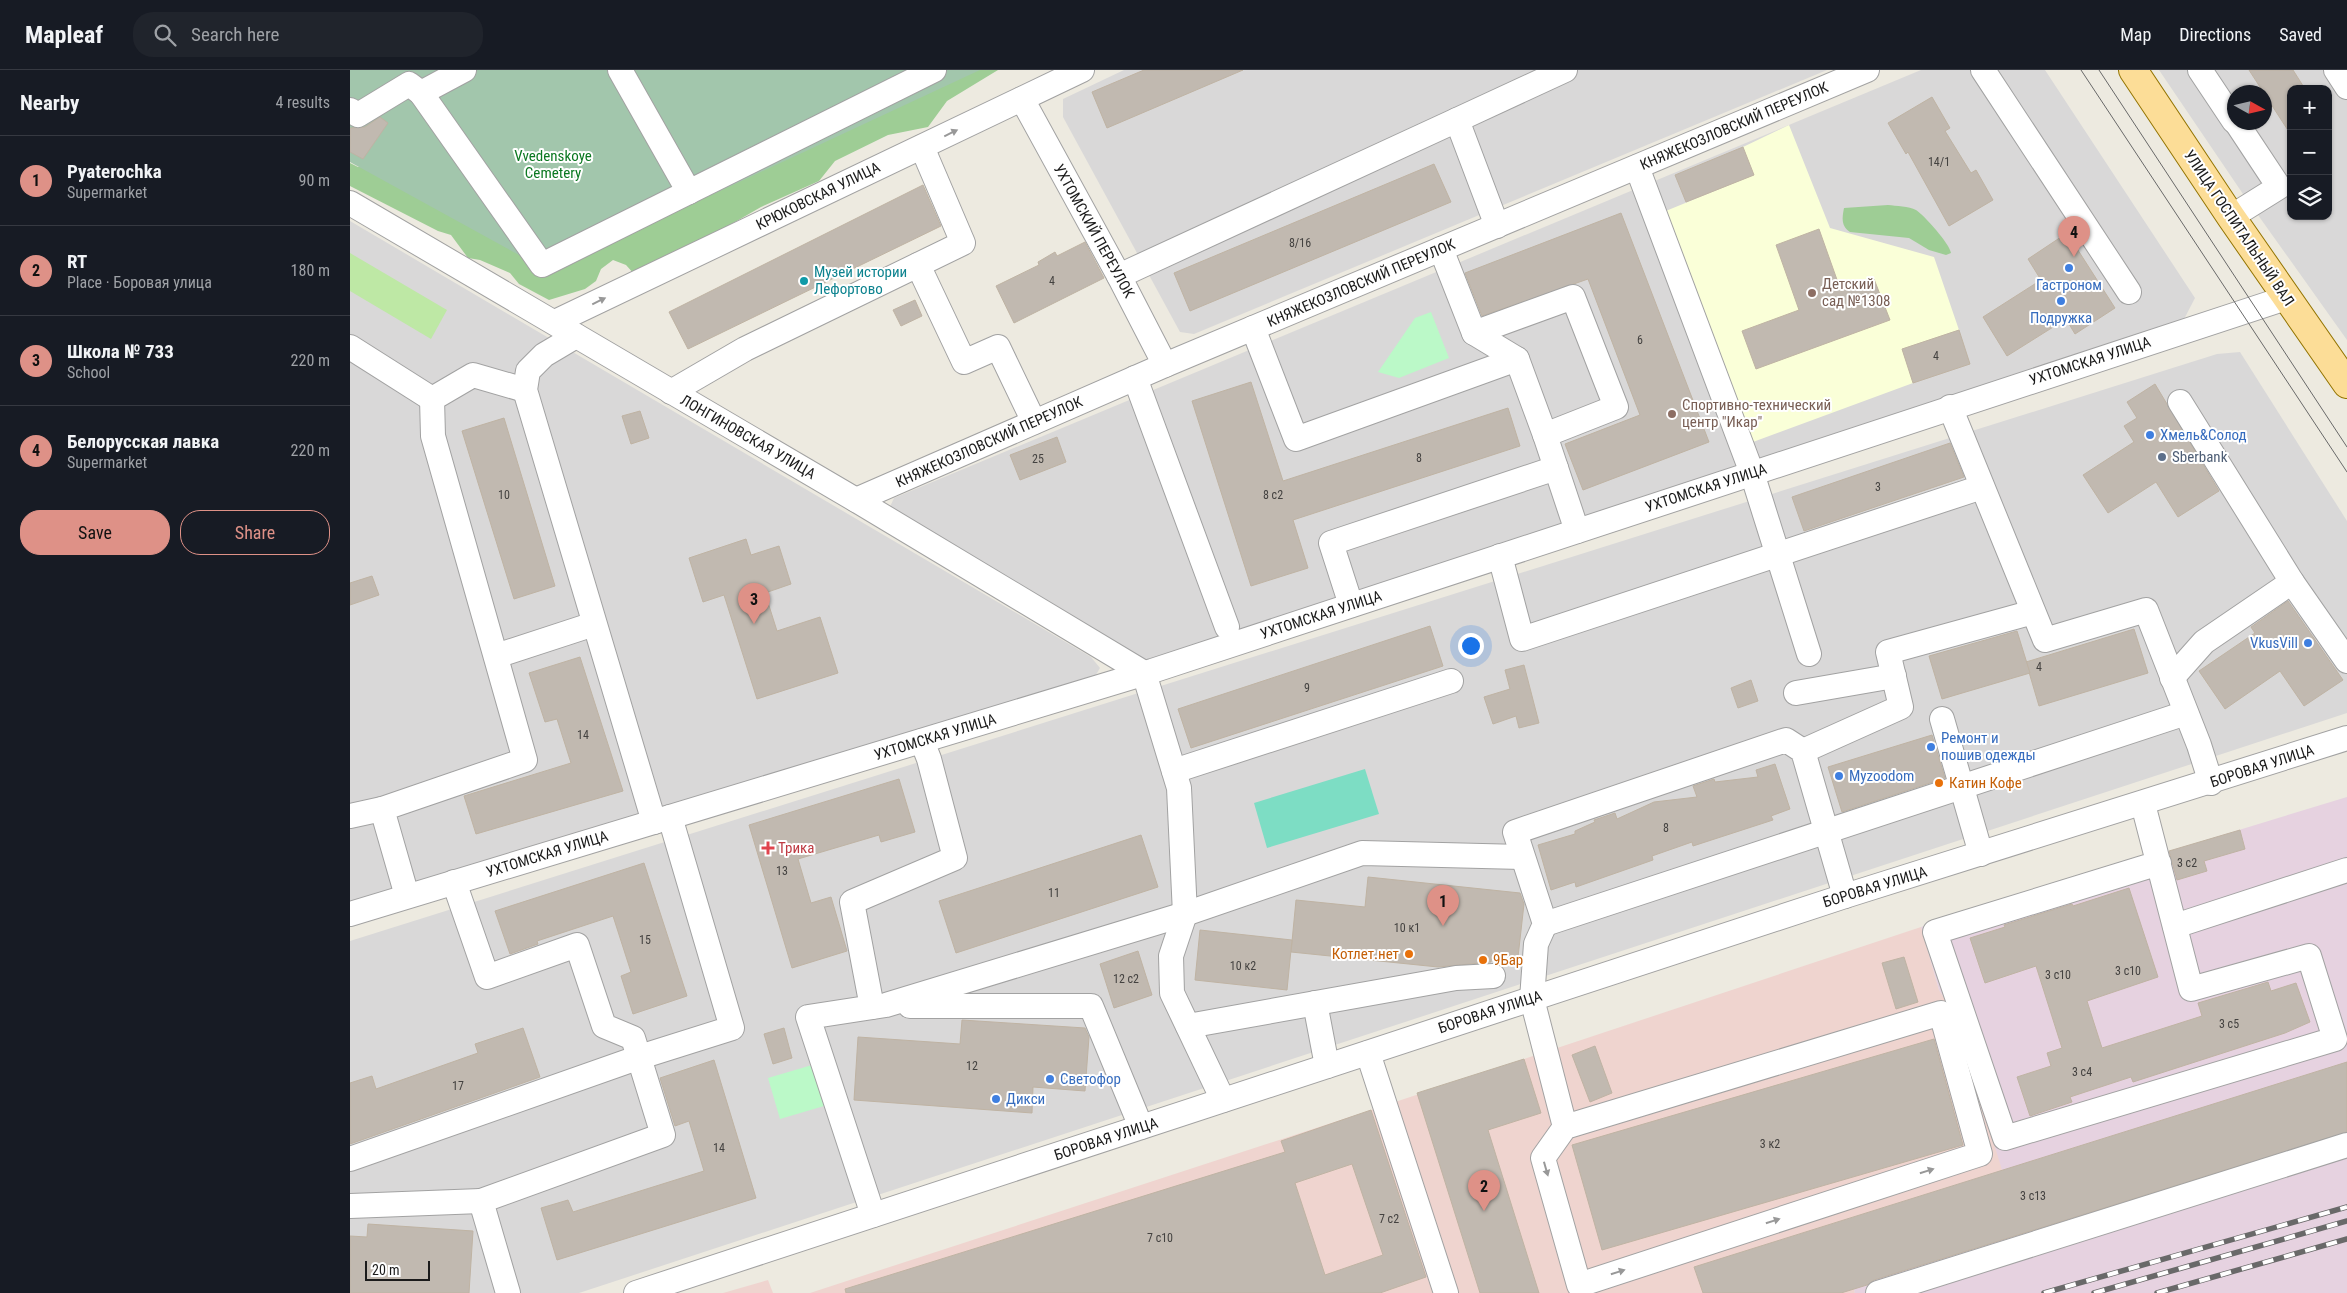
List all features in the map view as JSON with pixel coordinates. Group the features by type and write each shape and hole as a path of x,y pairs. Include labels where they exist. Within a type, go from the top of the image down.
{"main road":[{"name":"УЛИЦА ГОСПИТАЛЬНЫЙ ВАЛ","path":"2133,70 2286,298 2345,378"}],"street":[{"path":"620,70 689,192"},
{"path":"350,110 358,116 409,84 421,93 542,265 934,70"},
{"name":"КРЮКОВСКАЯ УЛИЦА","path":"555,322 1082,70"},
{"path":"1119,276 1565,70"},
{"name":"КНЯЖЕКОЗЛОВСКИЙ ПЕРЕУЛОК","path":"856,500 1165,365 1868,70"},
{"path":"1983,70 2129,292"},
{"path":"2200,70 2227,110"},
{"path":"2336,70 2347,87"},
{"path":"421,93 454,72"},
{"name":"УХТОМСКИЙ ПЕРЕУЛОК","path":"1022,99 1119,276 1165,365"},
{"path":"1456,120 1497,226"},
{"path":"2231,217 2279,187 2240,130"},
{"path":"671,392 745,349 962,243 922,147"},
{"path":"1637,167 1752,473 1776,555 1809,654"},
{"name":"ЛОНГИНОВСКАЯ УЛИЦА","path":"350,203 856,500 1144,673"},
{"path":"1441,249 1474,333 1517,359 1577,530"},
{"path":"918,265 964,362 998,347 1034,422"},
{"path":"1474,333 1573,297 1616,407 1545,435"},
{"name":"УХТОМСКАЯ УЛИЦА","path":"350,914 1144,673 2286,298"},
{"path":"1254,328 1296,439 1517,359"},
{"path":"350,1159 640,1057 732,1028 594,624 525,390 528,371 544,356 576,336"},
{"path":"350,347 432,399"},
{"path":"432,399 473,375 525,390"},
{"path":"1135,378 1227,627"},
{"path":"350,816 382,809 525,760 433,436 432,399"},
{"path":"2180,402 2292,582 2347,661"},
{"path":"1950,407 2045,640 2146,610 2211,783"},
{"path":"1351,605 1331,543 1556,468"},
{"path":"1500,556 1522,639 1982,487"},
{"path":"2172,678 2204,642 2292,582"},
{"path":"1803,751 1901,707 1888,652 2033,612"},
{"path":"496,656 594,624"},
{"path":"1144,673 1179,788 1185,914 1171,956 1172,993 1223,1100"},
{"path":"1796,693 1894,676"},
{"path":"1174,771 1451,681"},
{"path":"1545,924 2186,713"},
{"path":"1942,719 1980,854"},
{"name":"БОРОВАЯ УЛИЦА","path":"636,1293 1845,896 2211,783 2347,738"},
{"path":"1565,1127 1941,1012 1980,1154 1579,1285 1544,1158 1565,1127 1532,999 1536,944 1545,924 1515,832 1786,740 1803,751 1845,896"},
{"path":"879,1006 852,902 955,858 929,759 922,741"},
{"path":"2143,804 2159,863 2191,989 2309,956 2338,1017 2335,1039 2005,1138 1935,932 2159,863"},
{"path":"382,809 407,896"},
{"path":"873,1214 808,1017 879,1006 1185,914 1362,853 1522,857"},
{"path":"2175,926 2347,870"},
{"path":"350,1206 481,1201 663,1136 633,1038 604,1026 577,946 487,977 454,882"},
{"path":"1188,1026 1456,978 1493,976"},
{"path":"1315,1003 1327,1066"},
{"path":"879,1006 1090,1006 1141,1127"},
{"path":"1368,1053 1446,1293"},
{"path":"1878,1293 2347,1145"},
{"path":"481,1201 508,1293"}],"shaded area":[{"path":"1124,70 1827,70 1194,334 1180,332 1063,117 1063,99"},
{"path":"1921,70 2045,70 2195,298 2182,323 1149,662 889,509 894,498"},
{"path":"2159,70 2347,70 2347,340 2243,194"},
{"name":"Детский сад №1308","path":"1789,125 1830,228 1934,257 1959,330 1902,349 1913,383 1734,449 1651,217 1754,175 1743,147"},
{"path":"350,221 1091,657 1100,668 1094,678 350,905"},
{"path":"2240,352 2347,521 2347,713 579,1293 350,1293 350,941 2217,354"},
{"path":"2347,797 2347,1293 1855,1293 1835,1223 2002,1170 1954,1013 1939,990 1921,927"},
{"path":"1921,927 1939,990 1954,1013 2003,1170 1835,1223 1855,1293 810,1293 1371,1110"},
{"path":"768,1280 773,1293 723,1293"}],"green space":[{"name":"Vvedenskoye Cemetery","path":"350,70 980,70 548,271 350,162"},
{"name":"Vvedenskoye Cemetery","path":"415,70 998,70 947,101 928,127 888,135 835,161 819,181 761,207 709,237 635,275 626,265 613,260 601,269 596,281 585,289 549,300 519,284 510,273 480,260 468,258 451,235 438,231 350,186 350,163 358,167 370,161"},
{"path":"1888,205 1916,210 1936,230 1951,253 1946,255 1929,250 1909,238 1850,232 1847,230 1843,218 1844,208"},
{"path":"350,253 447,310 431,339 350,291"},
{"path":"1431,312 1449,358 1399,378 1378,372 1415,318"},
{"path":"1365,769 1379,814 1267,848 1254,803"},
{"path":"812,1065 824,1106 780,1119 768,1078"}],"building":[{"path":"1144,70 1243,70 1107,128 1092,92"},
{"path":"2249,70 2293,70 2302,85 2287,85 2287,129 2272,106 2272,85 2259,85"},
{"path":"1932,97 1950,128 1945,131 1971,173 1976,170 1993,200 1949,226 1908,152 1906,154 1888,123"},
{"path":"380,117 388,123 363,159 350,152 350,128 365,127"},
{"path":"1743,147 1754,175 1686,202 1675,175"},
{"path":"1434,164 1451,202 1190,311 1174,273"},
{"path":"923,185 941,226 688,349 669,312"},
{"path":"1621,213 1709,442 1583,490 1565,444 1640,415 1588,279 1482,316 1465,273"},
{"path":"1819,229 1841,291 1874,279 1890,320 1756,369 1742,331 1799,310 1776,245"},
{"path":"2067,233 2115,308 2075,334 2066,319 2007,356 1983,317 2041,280 2028,259"},
{"path":"1085,242 1104,278 1014,323 996,286 1039,265 1038,262 1055,252 1057,256"},
{"path":"915,300 922,316 901,326 893,310"},
{"path":"1959,330 1970,364 1913,383 1902,349"},
{"path":"1251,382 1283,481 1508,408 1520,446 1293,520 1308,568 1251,586 1192,401"},
{"path":"2155,384 2219,491 2178,517 2156,482 2108,513 2083,475 2134,442 2124,426 2137,418 2127,402"},
{"path":"640,411 649,438 631,444 622,416"},
{"path":"504,418 555,586 514,599 462,431"},
{"path":"1057,437 1066,462 1020,480 1010,455"},
{"path":"1950,443 1964,477 1804,531 1792,497"},
{"path":"746,539 751,555 779,546 791,584 765,593 777,631 820,617 838,673 757,699 724,595 703,602 689,558"},
{"path":"372,576 379,595 350,605 350,583"},
{"path":"2288,601 2343,680 2304,706 2280,671 2225,709 2199,671 2255,633 2251,627"},
{"path":"1430,626 1443,666 1191,748 1178,709"},
{"path":"2134,629 2148,673 2039,706 2026,662"},
{"path":"2017,631 2030,673 1942,699 1929,656"},
{"path":"580,657 623,791 476,834 464,796 571,763 557,719 545,722 529,673"},
{"path":"1524,665 1539,723 1519,728 1516,716 1493,724 1484,697 1510,689 1505,670"},
{"path":"1751,680 1758,701 1738,708 1731,688"},
{"path":"1932,735 1945,778 1842,812 1828,767"},
{"path":"1775,764 1790,809 1771,816 1773,820 1693,846 1692,842 1652,856 1653,860 1576,887 1575,882 1551,890 1538,845 1575,834 1575,831 1595,822 1594,820 1615,813 1617,819 1654,802 1697,797 1693,786 1714,779 1715,782 1758,777 1756,770"},
{"path":"899,779 915,832 881,842 879,835 798,859 811,903 831,897 847,951 792,968 749,825"},
{"path":"2240,830 2245,849 2204,861 2207,871 2177,880 2169,851"},
{"path":"1141,835 1158,887 956,953 939,901"},
{"path":"644,863 687,996 633,1014 621,976 631,972 613,916 537,941 538,944 510,954 495,911"},
{"path":"1368,877 1520,893 1524,904 1518,957 1492,955 1491,962 1438,967 1291,952 1296,900 1365,907"},
{"path":"2129,888 2158,977 2087,1001 2102,1048 2202,1016 2198,1003 2268,982 2271,991 2296,983 2310,1022 2285,1033 2133,1082 2131,1077 2070,1097 2072,1102 2030,1116 2017,1077 2051,1066 2047,1053 2062,1048 2036,966 1985,983 1970,938 2005,927 2004,925"},
{"path":"1200,930 1292,940 1287,990 1195,980"},
{"path":"1138,951 1152,995 1114,1008 1100,964"},
{"path":"1904,957 1918,1002 1896,1009 1882,963"},
{"path":"962,1020 1085,1028 1089,1037 1085,1091 1033,1087 1032,1113 854,1100 858,1037 960,1044"},
{"path":"523,1028 540,1077 350,1144 350,1083 372,1076 376,1089 478,1053 475,1044"},
{"path":"784,1028 792,1058 773,1064 764,1034"},
{"path":"1934,1039 1963,1145 1602,1250 1572,1145"},
{"path":"1595,1046 1612,1093 1590,1102 1572,1055"},
{"path":"1524,1059 1541,1113 1488,1130 1539,1293 1480,1293 1417,1093"},
{"path":"714,1060 756,1198 557,1260 541,1208 568,1200 573,1212 704,1171 689,1121 675,1126 660,1078"},
{"path":"2347,1062 2347,1132 1874,1280 1867,1285 1841,1293 1703,1293 1694,1267"},
{"path":"1371,1110 1426,1277 1380,1293 846,1293 845,1289 1285,1152 1281,1141","holes":["1352,1164 1383,1255 1325,1275 1295,1183"]},
{"path":"368,1224 473,1231 469,1293 350,1293 350,1236 367,1237"}],"tram line":[{"path":"2081,70 2347,472"},
{"path":"2099,70 2347,447"}],"railway":[{"path":"2044,1293 2347,1207"},
{"path":"2094,1293 2347,1221"},
{"path":"2157,1293 2347,1239"}],"place":[{"name":"Белорусская лавка","path":"2074,257"},
{"name":"Гастроном","path":"2069,268"},
{"name":"Музей истории Лефортово","path":"804,281"},
{"name":"Детский сад №1308","path":"1812,293"},
{"name":"Подружка","path":"2061,301"},
{"name":"Спортивно-технический центр \"Икар\"","path":"1672,414"},
{"name":"Хмель&Солод","path":"2150,435"},
{"name":"Sberbank","path":"2162,457"},
{"name":"Школа № 733","path":"754,624"},
{"name":"VkusVill","path":"2308,643"},
{"name":"Ремонт и пошив одежды","path":"1931,747"},
{"name":"Myzoodom","path":"1839,776"},
{"name":"Катин Кофе","path":"1939,783"},
{"name":"Трика","path":"768,848"},
{"name":"Pyaterochka","path":"1443,926"},
{"name":"Котлет.нет","path":"1409,954"},
{"name":"9Бар","path":"1483,960"},
{"name":"Светофор","path":"1050,1079"},
{"name":"Дикси","path":"996,1099"},
{"name":"RT","path":"1484,1211"}]}
